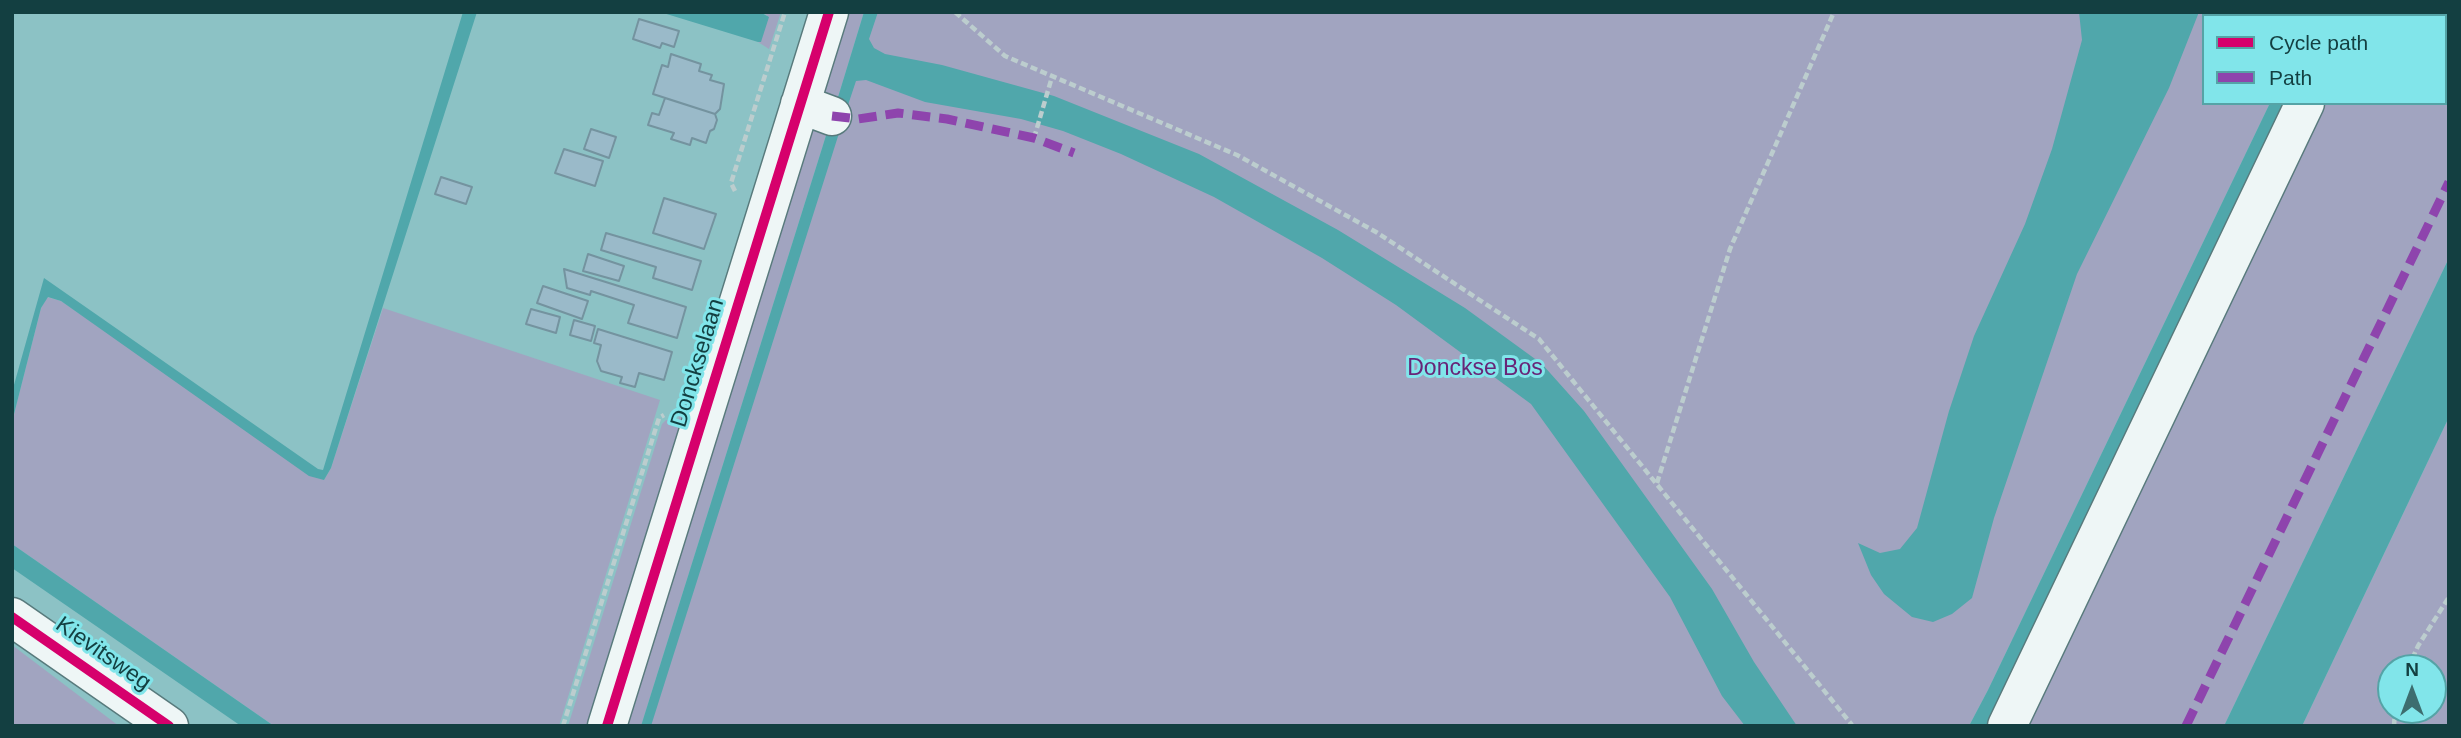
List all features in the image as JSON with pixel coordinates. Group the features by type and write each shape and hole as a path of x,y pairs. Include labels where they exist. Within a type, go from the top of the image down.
{"street":[{"name":"Donckselaan","path":"607,726 816,110 829,12"},
{"path":"2007,726 2304,105"},
{"name":"Kievitsweg","path":"12,617 169,726"}],"path":[{"path":"955,12 1005,55 1237,155 1376,232 1539,339 1852,725"},
{"path":"1657,484 1730,249 1834,12"},
{"path":"1034,138 1052,77"},
{"path":"2414,654 2449,597"}],"green space":[{"path":"760,12 781,12 769,49 758,42 761,41 767,15"},
{"path":"842,12 864,12 835,107 817,92"},
{"name":"Donckse Bos","path":"876,12 2313,12 2202,14 2202,105 2269,105 1969,726 650,726"},
{"path":"2449,12 2449,258 2224,726 2015,726 2312,105 2447,105 2447,14 2356,14"},
{"path":"808,123 829,126 641,726 619,726"},
{"path":"47,297 61,301 324,480 331,468 383,308 660,400 559,726 274,726 12,544 12,422 41,308"},
{"path":"685,406 689,407 631,582 629,607 592,726 568,726 662,424 666,420 678,421"},
{"path":"2449,417 2449,726 2302,726"},
{"path":"12,645 119,726 12,726"}],"water":[{"path":"463,12 477,12 331,468 324,480 309,476 61,301 48,297 41,308 12,422 12,392 44,278 323,470"},
{"path":"660,12 760,12 769,17 761,42 758,42"},
{"path":"864,12 878,12 869,39 874,48 885,54 942,65 1054,96 1199,154 1338,230 1465,308 1542,364 1584,411 1712,589 1754,662 1797,726 1745,726 1722,696 1670,597 1531,404 1396,305 1322,258 1214,197 1121,154 1063,131 1021,119 925,102 866,80 856,81 846,111 835,107"},
{"path":"2079,12 2199,12 2169,88 2077,274 1994,518 1972,598 1952,614 1933,622 1912,617 1884,594 1871,575 1858,543 1880,553 1900,549 1917,528 1949,411 1974,336 2025,224 2052,149 2082,40"},
{"path":"2269,105 2282,105 1986,726 1969,726"},
{"path":"829,126 840,130 651,726 641,726"},
{"path":"2449,258 2449,417 2302,726 2224,726"},
{"path":"12,544 274,726 241,726 12,568"}],"building":[{"path":"639,19 679,31 674,47 662,43 660,48 633,39"},
{"path":"671,54 701,64 699,71 712,75 710,80 724,84 720,109 715,114 653,94 662,65 668,67"},
{"path":"665,98 715,114 717,120 706,143 692,138 690,145 671,139 674,133 648,125 652,113 659,115"},
{"path":"591,129 616,137 609,158 584,149"},
{"path":"564,149 603,161 595,186 555,173"},
{"path":"441,177 472,187 466,204 435,194"},
{"path":"664,198 716,214 704,249 653,233"},
{"path":"606,233 701,261 692,290 653,278 656,267 601,250"},
{"path":"588,254 624,266 619,281 583,271"},
{"path":"564,269 686,307 677,338 628,323 634,305 591,291 590,295 567,288"},
{"path":"543,286 588,301 582,319 537,303"},
{"path":"531,309 560,317 556,333 526,324"},
{"path":"574,320 595,326 591,341 570,335"},
{"path":"598,329 672,352 664,380 639,373 635,387 620,383 622,377 601,371 597,361 601,345 594,343"}],"marked path":[{"path":"832,116 858,119 898,113 947,119 1034,138 1074,153"},
{"path":"2186,726 2449,182"}],"cycle path":[{"path":"607,726 829,12"},
{"path":"12,617 169,726"}]}
